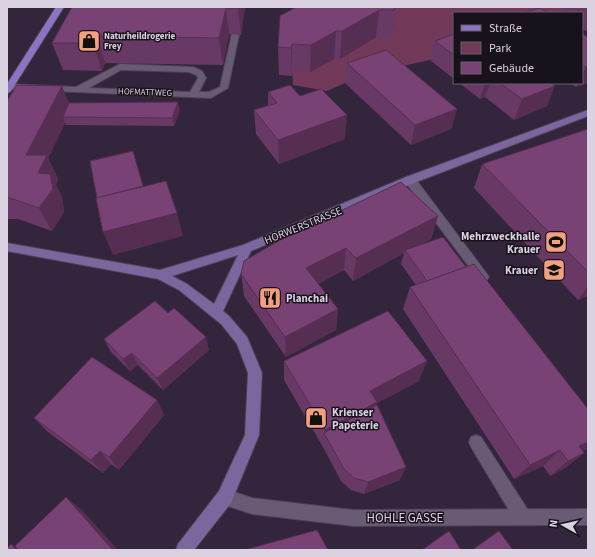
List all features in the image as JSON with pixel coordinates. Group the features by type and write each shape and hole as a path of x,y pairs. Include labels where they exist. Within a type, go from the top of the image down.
{"main road":[{"path":"8,89 60,7"}],"street":[{"name":"HOFMATTWEG","path":"8,89 211,95 224,88 235,35"},
{"path":"75,90 91,85 110,71 120,67 190,68 199,73 202,78 199,86 192,94"},
{"name":"HORWERSTRASSE","path":"7,247 160,275 247,248 410,180 588,113"},
{"path":"410,180 489,284"},
{"path":"216,312 247,248"},
{"path":"160,275 183,287 226,320 242,341 255,373 252,435 225,496 184,550"},
{"path":"476,442 522,516"},
{"name":"HOHLE GASSE","path":"225,496 252,506 353,518 522,516 588,517"}],"green space":[{"path":"386,7 588,7 572,12 453,12 453,52 430,60 383,70 327,91 293,85 292,72 310,72 334,59 340,59 376,37 390,37 389,28 394,28"}],"building":[{"path":"72,7 238,8 226,8 219,38 97,36 93,43 52,43"},
{"path":"296,7 394,7 394,10 379,10 342,31 336,31 311,45 292,44 291,48 278,47 280,16"},
{"path":"540,8 547,12 526,12"},
{"path":"453,34 453,54 435,41"},
{"path":"583,34 588,37 588,67 583,66"},
{"path":"386,50 457,109 415,125 347,63"},
{"path":"501,84 552,84 555,86 522,99"},
{"path":"17,85 62,86 26,155 47,155 38,173 50,174 53,189 39,208 7,197 7,101"},
{"path":"290,85 300,96 321,89 347,115 278,140 254,110 277,103 268,92"},
{"path":"178,102 172,118 63,117 69,103"},
{"name":"Mehrzweckhalle Krauer","path":"588,129 588,272 482,164"},
{"path":"133,151 143,186 97,198 90,161"},
{"path":"166,181 177,213 103,232 96,198"},
{"path":"401,182 438,216 356,258 346,248 306,268 338,309 285,337 241,274 244,261 282,239"},
{"path":"443,237 466,267 427,281 405,250"},
{"path":"474,264 588,409 588,442 579,446 584,453 568,461 560,450 530,465 410,287"},
{"path":"155,301 168,313 174,308 206,337 157,378 132,353 123,359 104,339"},
{"path":"388,311 427,361 370,391 377,402 325,430 284,361"},
{"path":"92,357 157,400 109,457 100,451 91,460 34,418"},
{"path":"377,405 406,467 368,482 354,478 344,469 324,433"},
{"path":"66,497 113,550 18,550 15,546"},
{"path":"317,530 328,550 244,550"},
{"path":"449,531 461,550 422,550"},
{"path":"499,531 513,550 472,550"},
{"path":"11,544 16,550 7,550"}],"place":[{"name":"Naturheildrogerie Frey","path":"89,41"},
{"name":"Mehrzweckhalle Krauer","path":"556,242"},
{"name":"Krauer","path":"554,270"},
{"name":"Planchai","path":"270,298"},
{"name":"Krienser Papeterie","path":"316,418"}]}
